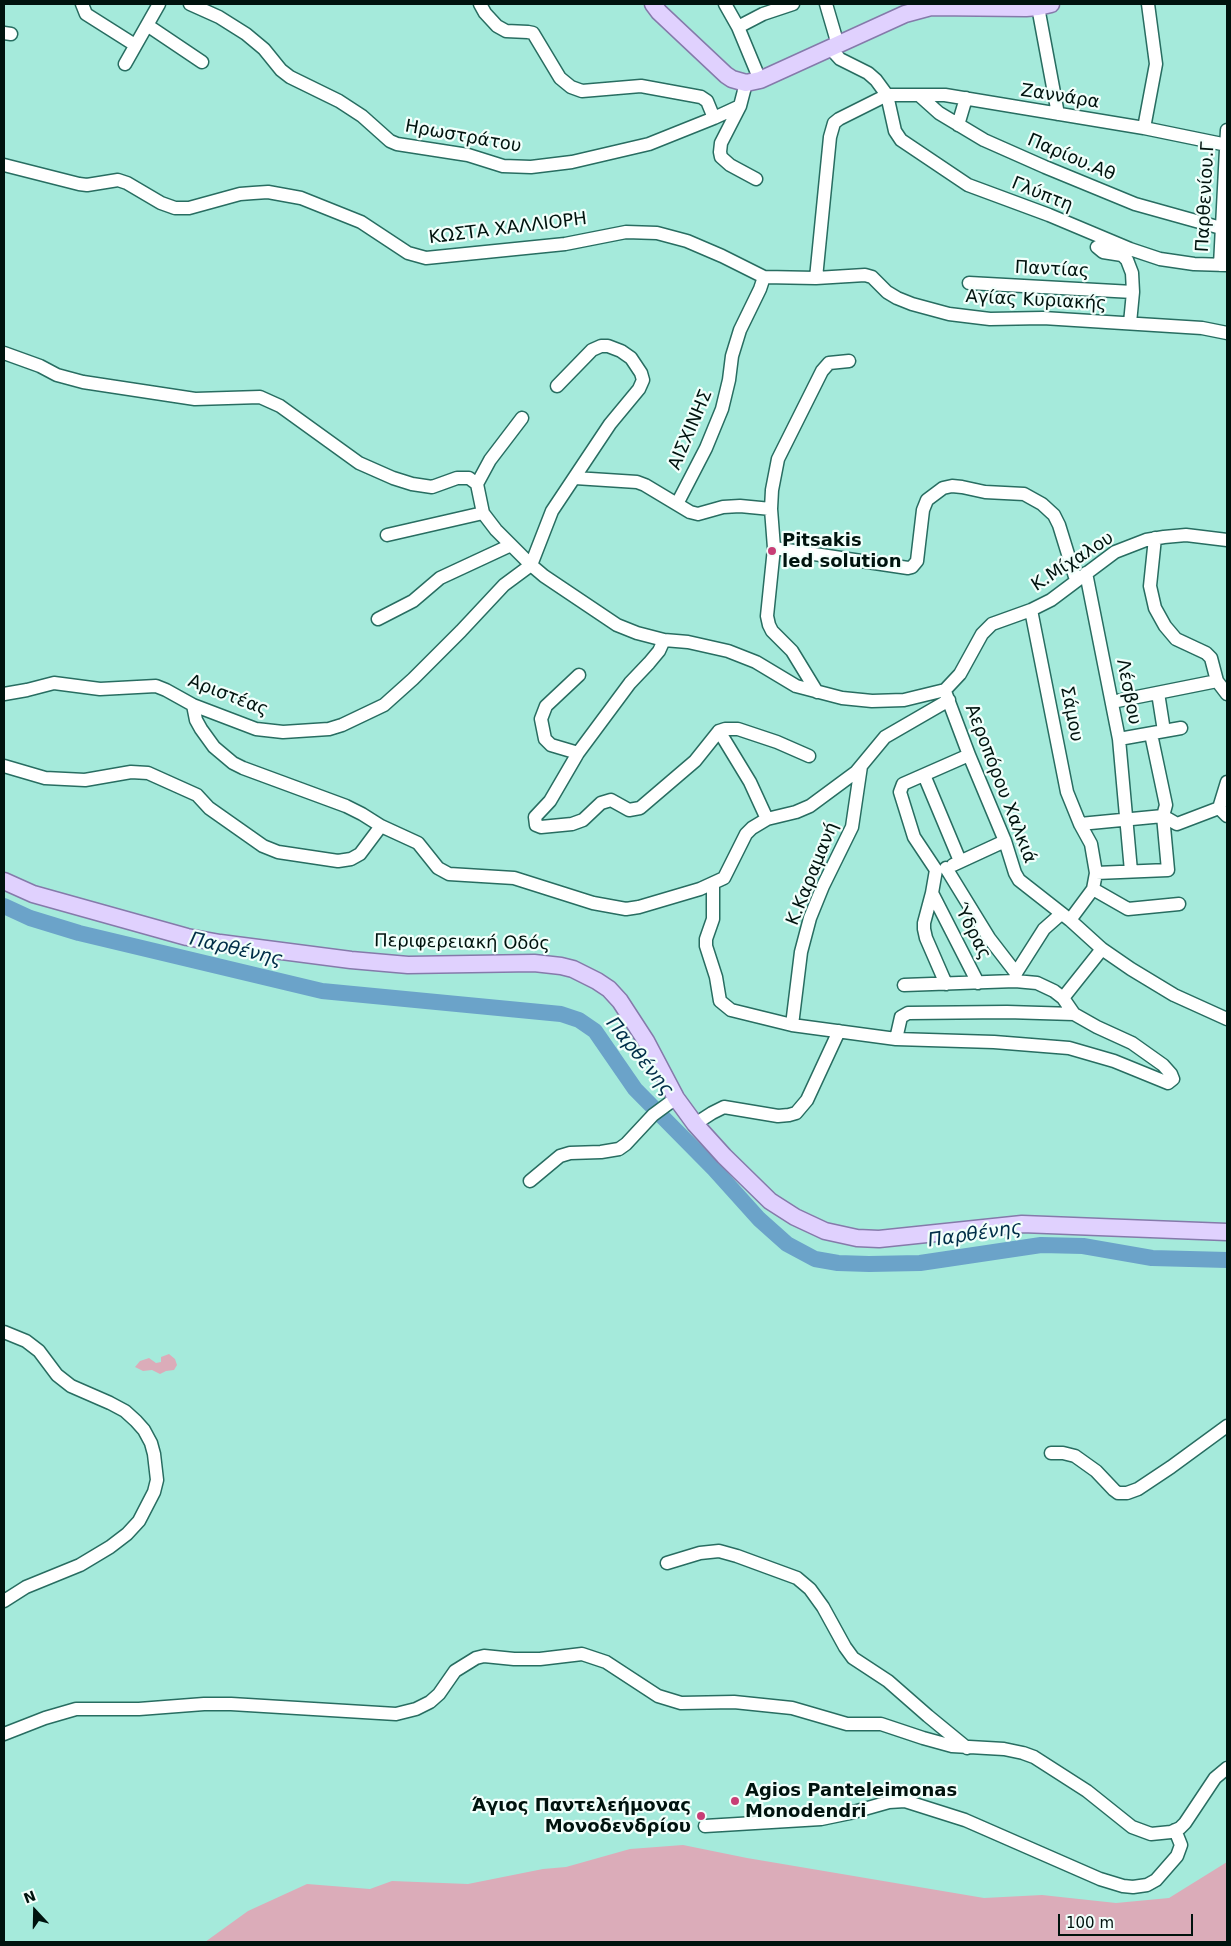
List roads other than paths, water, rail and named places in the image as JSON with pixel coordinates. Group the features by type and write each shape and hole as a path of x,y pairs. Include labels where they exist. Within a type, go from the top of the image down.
{"main road":[{"path":"653,4 659,12 732,79 753,81 905,14 931,7 1044,6"},
{"name":"Περιφερειακή Οδός","path":"4,881 33,894 186,937 220,943 351,960 408,965 534,963 573,969 603,985 620,1001 646,1041 672,1101 724,1156 770,1201 810,1225 842,1235 879,1239 977,1227 1022,1224 1227,1232"}],"street":[{"path":"82,4 86,14 135,45"},
{"path":"125,64 159,4"},
{"name":"Ηρωστράτου","path":"190,4 219,17 246,34 264,49 281,70 290,77 339,101 397,144 468,155 503,166 531,166 572,162 649,144 740,106"},
{"path":"480,4 485,13 497,26 506,31 528,32 537,37 548,60 560,78 571,88 582,91 641,86 701,97 707,101 714,118"},
{"path":"725,4 738,27 753,81 721,143 720,152 721,157 730,165 756,179"},
{"path":"738,27 763,14 793,4"},
{"path":"816,278 830,137 834,123 839,118 887,95 868,73 840,59 834,46 826,4"},
{"path":"1144,128 1156,64 1148,4"},
{"path":"1044,6 1058,114"},
{"path":"147,25 202,62"},
{"name":"Ζαννάρα","path":"887,95 945,95 966,98 1144,128 1227,145"},
{"name":"Γλύπτη","path":"887,95 895,131 901,140 968,185 1049,215 1130,249 1168,260 1194,264 1224,265"},
{"name":"Παρίου.Αθ","path":"920,96 939,113 984,140 1045,167 1135,204 1221,228"},
{"path":"958,125 966,98"},
{"name":"Παρθενίου.Γ","path":"1224,265 1221,228 1227,130"},
{"name":"ΚΩΣΤΑ ΧΑΛΛΙΟΡΗ","path":"4,165 79,184 87,185 118,180 127,183 161,204 182,209 240,194 268,192 301,198 361,222 408,253 426,258 565,244 601,235 638,232 657,233 687,241 764,277"},
{"path":"1130,249 1101,245 1097,247 1103,252 1122,255 1127,260 1132,273 1133,292 1130,323"},
{"name":"Αγίας Κυριακής","path":"764,277 816,278 864,275 872,277 888,292 912,304 971,317 990,319 1043,318 1130,323 1202,328 1227,333"},
{"name":"ΑΙΣΧΙΝΗΣ","path":"677,504 706,448 722,409 729,380 732,356 740,330 764,277"},
{"name":"Παντίας","path":"969,283 1133,292"},
{"path":"531,565 552,510 610,424 639,389 643,380 641,373 631,358 621,351 608,346 601,346 592,350 557,386"},
{"path":"4,352 57,375 83,382 195,400 260,397 280,406 359,463 393,478 432,487 464,477 473,480 477,484 483,512 496,530 531,565 544,576 617,625 637,633 664,640 688,642 728,651 756,662 796,686 842,698 904,700 947,695"},
{"path":"817,692 792,651 772,631 767,616 774,548 771,509 773,479 778,460 818,377 828,363 849,361"},
{"path":"477,484 490,460 522,418"},
{"path":"574,478 636,482 690,512 698,514 723,507 740,506 771,509"},
{"name":"Λέσβου","path":"774,548 908,568 912,567 917,561 923,510 927,500 943,488 962,486 985,492 1024,494 1042,504 1054,515 1081,577 1112,702 1119,739 1131,871"},
{"path":"387,535 483,512"},
{"name":"Κ.Μίχαλου","path":"767,819 796,812 810,806 848,779 884,737 947,695 982,634 992,624 1031,610 1051,600 1115,552 1138,543 1155,538 1186,535 1227,540"},
{"path":"1155,538 1150,586 1155,608 1165,626 1176,638 1212,658 1227,694"},
{"path":"378,619 398,611 440,578 511,545"},
{"name":"Αριστέας","path":"4,694 21,692 54,683 100,689 160,687 192,705 246,726 263,730 299,732 329,729 375,710 393,698 461,631 504,584 531,565"},
{"name":"Σάμου","path":"1031,610 1068,792 1080,824 1091,844 1096,873"},
{"path":"664,640 659,651 630,683 578,753 550,801 535,817 538,826 572,824 583,820 601,803 611,800 629,810 640,808 695,761 719,731 724,729 738,729 777,742 809,756"},
{"path":"578,753 551,745 545,739 541,719 546,706 579,675"},
{"path":"1112,702 1158,693 1220,676"},
{"path":"1158,693 1164,731"},
{"name":"Αεροπόρου Χαλκιά","path":"947,695 1019,880 1066,917 1102,949 1174,995 1227,1019"},
{"path":"192,705 196,720 214,747 233,763 346,806 362,814 381,826 418,843 438,868 449,874 514,878 593,903 621,909 639,907 713,884 727,875 746,834 758,823 767,819 750,782 719,731"},
{"path":"1119,739 1181,728"},
{"path":"969,755 903,784 900,792 914,837 941,869 1015,977 1044,929 1066,917 1093,889 1096,873 1168,870 1163,816 1166,805 1165,797 1151,734"},
{"path":"4,766 45,778 85,780 131,772 148,773 197,795 209,808 263,846 278,852 338,861 351,859 360,854 381,826"},
{"name":"Κ.Καραμανή","path":"792,1025 801,952 810,918 823,886 852,827 861,766"},
{"path":"924,775 960,861"},
{"path":"1080,824 1163,816 1178,824 1223,812 1227,782"},
{"path":"941,869 1005,840"},
{"name":"Ύδρας","path":"941,869 932,893 978,983 1015,977 1045,985 1063,998 1074,1014"},
{"path":"713,884 713,918 706,939 706,946 716,977 720,1001 730,1010 792,1025 896,1039 994,1042 1069,1048 1114,1061 1168,1083 1173,1079 1163,1065 1132,1043 1074,1014 1007,1012 908,1014 901,1017 896,1039"},
{"path":"1093,889 1128,909 1179,904"},
{"path":"932,893 924,929 946,984"},
{"path":"1063,998 1102,949"},
{"path":"904,985 978,983"},
{"path":"695,1124 724,1107 778,1116 796,1113 808,1100 839,1032"},
{"path":"530,1181 560,1156 570,1153 619,1149 653,1115 672,1101"},
{"path":"4,1332 26,1341 39,1351 57,1375 66,1383 125,1411 136,1421 144,1430 151,1443 157,1480 154,1492 139,1521 110,1547 80,1564 26,1587 4,1601"},
{"path":"1051,1453 1076,1456 1096,1471 1118,1493 1127,1493 1138,1489 1164,1472 1227,1426"},
{"path":"667,1563 700,1553 728,1552 797,1578 810,1589 823,1607 853,1658 888,1680 967,1748"},
{"path":"4,1734 44,1718 76,1709 139,1709 231,1704 396,1714 416,1709 430,1702 439,1694 455,1671 476,1658 484,1656 540,1659 582,1654 606,1662 658,1696 681,1703 734,1702 792,1708 847,1724 881,1724 923,1738 967,1748 1004,1749 1034,1758 1086,1791 1139,1831 1157,1834 1175,1830 1185,1823 1215,1778 1227,1768"},
{"path":"705,1826 821,1819 850,1814 889,1802 905,1801 965,1820 1100,1879 1133,1887 1147,1885 1156,1880 1177,1856 1181,1845 1175,1830"}],"waterway":[{"name":"Παρθένης","path":"4,906 30,918 79,933 322,991 561,1014 579,1020 595,1031 635,1089 714,1169 759,1219 787,1244 815,1259 838,1263 920,1263 1041,1245 1083,1246 1152,1258 1227,1260"}],"place":[{"name":"Pitsakis led solution","path":"772,551"},
{"name":"Agios Panteleimonas Monodendri","path":"735,1801"},
{"name":"Άγιος Παντελεήμονας Μονοδενδρίου","path":"701,1816"}]}
